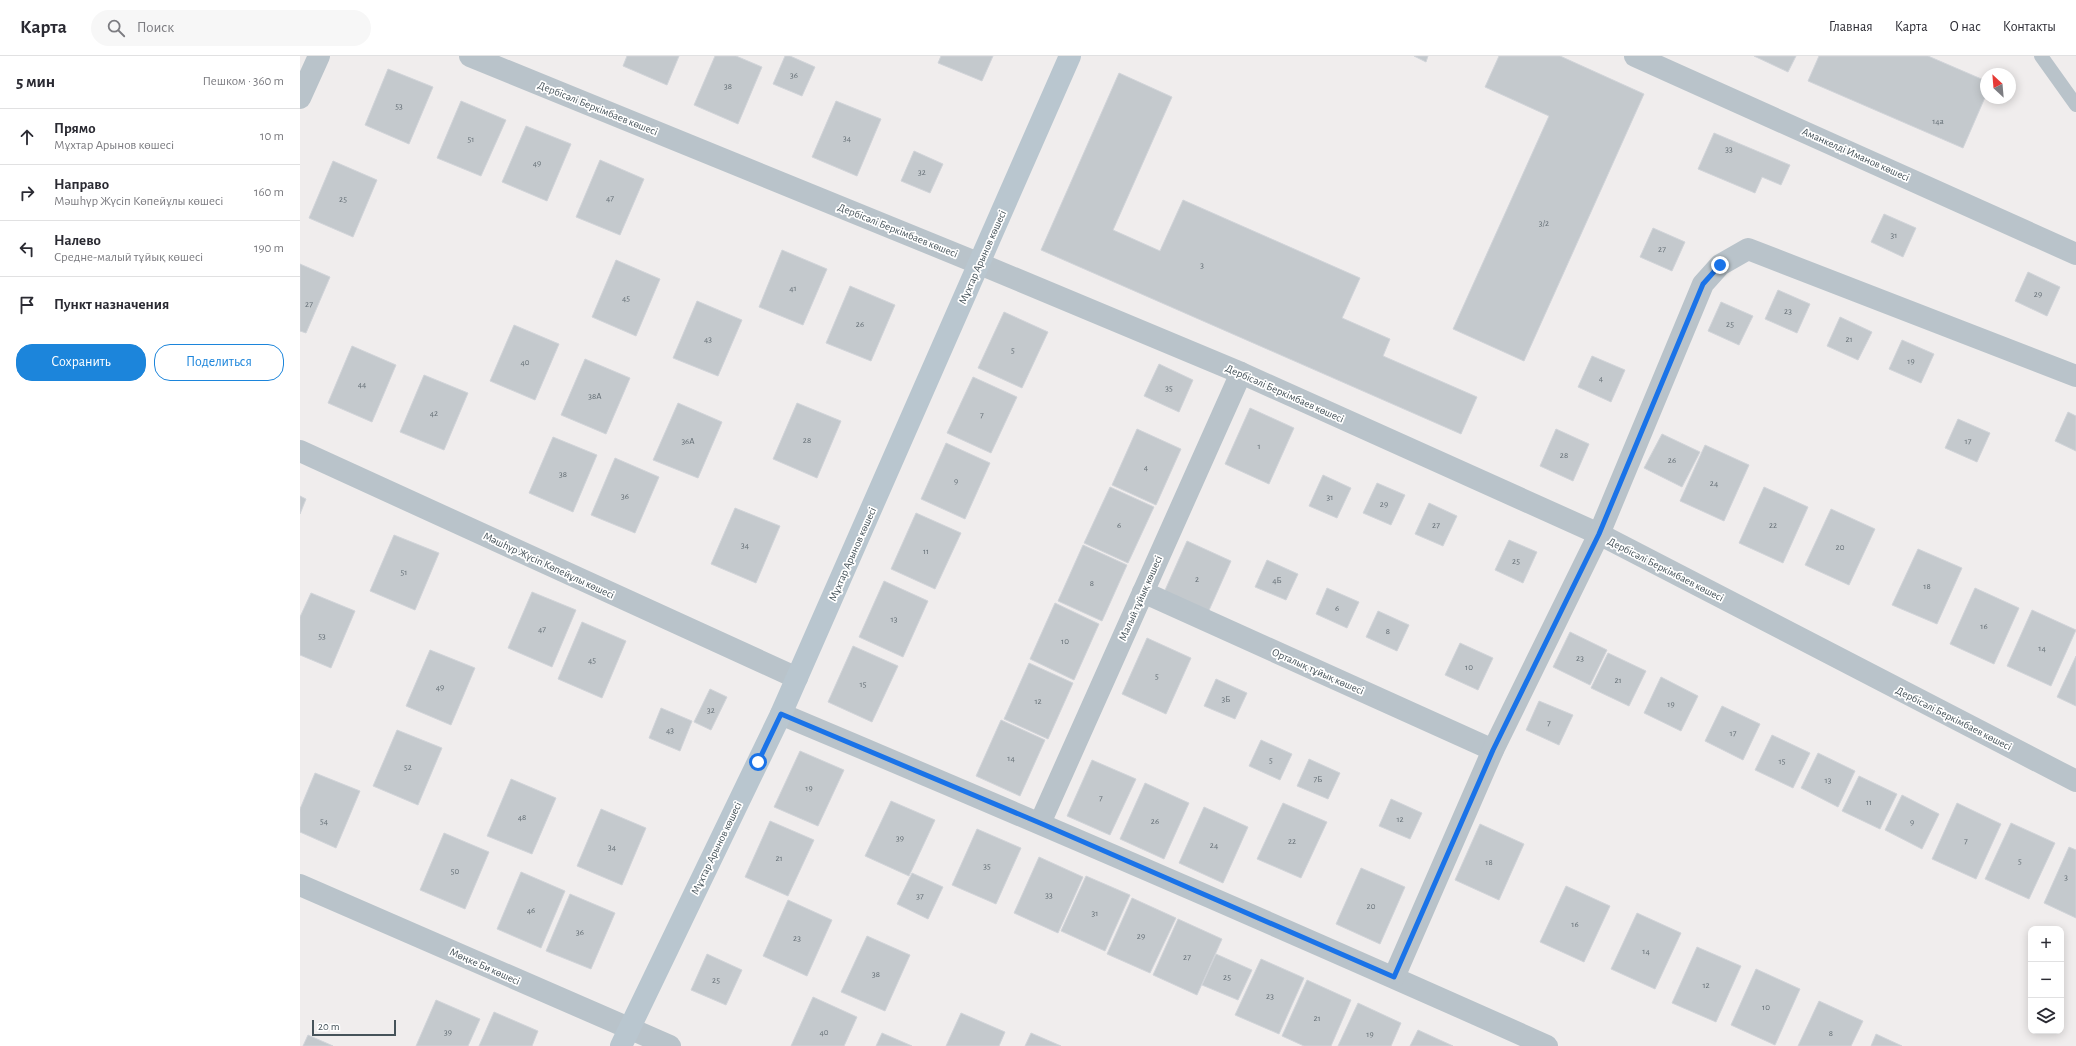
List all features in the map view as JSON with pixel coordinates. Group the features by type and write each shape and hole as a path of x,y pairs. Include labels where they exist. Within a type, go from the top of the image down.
{"main road":[{"name":"Мұхтар Арынов көшесі","path":"625,1037 781,714 980,264 1070,56"}],"street":[{"path":"300,98 319,56"},
{"name":"Дербісәлі Беркімбаев көшесі","path":"470,56 980,264 1241,373 1599,534 2076,781"},
{"name":"Аманкелді Иманов көшесі","path":"1635,56 2076,254"},
{"path":"1394,977 1493,750 1599,534 1703,284 1720,265 1748,249 2076,376"},
{"name":"Малый тұйық көшесі","path":"1040,823 1241,373"},
{"name":"Мәшһүр Жүсіп Көпейұлы көшесі","path":"300,451 797,678"},
{"name":"Орталық тұйық көшесі","path":"1143,592 1493,750"},
{"path":"781,714 1040,823 1394,977 1547,1046"},
{"name":"Мөңке Би көшесі","path":"300,884 625,1037 670,1046"}],"lane":[{"path":"2041,56 2076,105"}],"building":[{"path":"627,56 679,56 667,85 623,66"},
{"path":"715,56 736,56 762,67 738,124 694,105"},
{"path":"785,56 790,56 815,67 802,96 773,84"},
{"path":"941,56 993,56 982,81 938,63"},
{"path":"1414,56 1428,56 1426,62"},
{"path":"1499,56 1560,56 1644,94 1524,361 1453,329 1549,116 1485,87"},
{"path":"1754,56 1796,56 1788,72"},
{"path":"1819,56 1928,56 1980,78 1980,104 1982,104 1963,148 1808,81"},
{"path":"388,69 433,87 409,144 365,125"},
{"path":"1119,73 1172,97 1113,230 1160,251 1183,200 1360,278 1342,318 1390,339 1383,356 1477,397 1461,434 1041,250"},
{"path":"461,101 506,120 481,176 437,158"},
{"path":"836,101 881,119 857,176 812,157"},
{"path":"526,126 571,144 547,201 502,182"},
{"path":"1714,133 1790,165 1781,185 1762,177 1755,193 1698,169"},
{"path":"914,151 943,164 930,193 901,181"},
{"path":"600,160 644,179 620,235 576,217"},
{"path":"333,161 377,180 353,237 309,218"},
{"path":"1884,214 1916,228 1903,257 1871,242"},
{"path":"1653,228 1685,242 1672,271 1640,257"},
{"path":"782,250 827,269 803,325 759,307"},
{"path":"616,260 660,279 636,336 592,317"},
{"path":"300,264 330,277 306,333 300,331"},
{"path":"2028,272 2060,287 2047,316 2015,301"},
{"path":"850,286 895,305 871,361 826,343"},
{"path":"1778,290 1810,304 1797,333 1765,319"},
{"path":"697,301 742,320 718,376 673,358"},
{"path":"1721,302 1753,316 1739,345 1708,331"},
{"path":"1004,312 1048,332 1022,388 978,368"},
{"path":"1840,317 1872,332 1858,360 1827,346"},
{"path":"514,325 559,344 535,400 490,381"},
{"path":"1902,340 1934,354 1921,383 1889,369"},
{"path":"352,346 396,365 372,422 328,403"},
{"path":"1592,356 1625,370 1611,402 1578,387"},
{"path":"585,359 630,378 606,434 561,415"},
{"path":"1159,364 1193,380 1179,412 1144,396"},
{"path":"424,375 468,393 444,450 400,432"},
{"path":"973,377 1017,397 991,453 947,433"},
{"path":"678,403 722,422 698,478 653,460"},
{"path":"797,403 841,421 817,478 773,459"},
{"path":"1250,408 1294,428 1269,484 1225,464"},
{"path":"2068,412 2076,416 2076,451 2055,441"},
{"path":"1958,419 1990,433 1977,462 1945,448"},
{"path":"1137,429 1181,449 1156,505 1112,485"},
{"path":"1556,429 1589,444 1573,481 1540,466"},
{"path":"1662,434 1700,452 1682,487 1644,468"},
{"path":"553,437 597,455 573,512 529,493"},
{"path":"946,443 990,463 965,519 921,499"},
{"path":"1705,445 1749,465 1724,521 1680,501"},
{"path":"615,458 659,477 635,533 591,515"},
{"path":"1323,475 1351,488 1337,518 1309,506"},
{"path":"1377,483 1405,495 1391,525 1363,513"},
{"path":"1110,487 1154,507 1128,563 1084,543"},
{"path":"1764,487 1808,507 1783,563 1739,543"},
{"path":"300,496 306,499 300,514"},
{"path":"1429,503 1457,516 1443,546 1415,534"},
{"path":"735,508 780,526 756,583 711,564"},
{"path":"1831,509 1875,529 1849,585 1805,565"},
{"path":"916,513 961,533 935,589 891,569"},
{"path":"394,535 439,553 415,610 370,591"},
{"path":"1509,540 1537,552 1523,583 1495,570"},
{"path":"1187,541 1231,561 1206,617 1162,597"},
{"path":"1083,545 1127,565 1102,621 1058,601"},
{"path":"1918,549 1962,568 1937,624 1892,605"},
{"path":"1267,560 1298,574 1286,600 1255,587"},
{"path":"884,581 928,601 903,657 859,637"},
{"path":"1327,588 1359,602 1347,628 1316,614"},
{"path":"1975,588 2019,608 1994,664 1950,644"},
{"path":"532,592 576,610 552,667 508,648"},
{"path":"311,593 355,611 331,668 300,655 300,617"},
{"path":"1055,603 1099,624 1074,680 1030,659"},
{"path":"2032,610 2076,630 2051,686 2007,666"},
{"path":"1378,611 1409,625 1397,651 1366,637"},
{"path":"582,622 626,641 602,698 558,679"},
{"path":"1570,632 1607,650 1590,685 1553,667"},
{"path":"1147,638 1191,658 1166,714 1122,694"},
{"path":"1460,643 1493,658 1478,690 1445,675"},
{"path":"853,646 898,666 872,722 828,702"},
{"path":"430,650 475,668 451,725 406,706"},
{"path":"1608,653 1646,671 1629,706 1591,688"},
{"path":"2076,656 2076,706 2057,697"},
{"path":"1029,663 1073,683 1048,739 1004,719"},
{"path":"1661,677 1698,696 1681,731 1644,713"},
{"path":"1216,679 1247,693 1235,719 1204,706"},
{"path":"710,689 727,697 711,730 694,722"},
{"path":"1539,701 1573,715 1559,745 1526,730"},
{"path":"1722,706 1760,724 1743,760 1705,741"},
{"path":"661,708 692,721 680,751 649,738"},
{"path":"1001,720 1045,740 1020,796 976,776"},
{"path":"397,730 442,748 418,805 373,786"},
{"path":"1772,735 1810,753 1793,788 1755,770"},
{"path":"1261,740 1292,754 1280,780 1249,766"},
{"path":"800,751 844,770 818,826 774,807"},
{"path":"1818,753 1855,771 1838,807 1801,788"},
{"path":"1309,759 1340,773 1328,799 1297,786"},
{"path":"1092,760 1136,779 1110,835 1067,816"},
{"path":"315,773 360,791 336,848 300,832 300,809"},
{"path":"1859,776 1897,794 1880,829 1842,811"},
{"path":"511,779 556,798 532,854 487,836"},
{"path":"1145,783 1189,803 1164,859 1120,839"},
{"path":"1902,795 1939,814 1922,849 1885,830"},
{"path":"1391,799 1422,813 1410,839 1379,826"},
{"path":"891,801 935,820 909,876 865,856"},
{"path":"1283,803 1327,822 1301,878 1257,859"},
{"path":"1957,803 2001,824 1976,879 1932,859"},
{"path":"1204,807 1248,827 1223,883 1179,863"},
{"path":"601,809 646,828 622,885 577,866"},
{"path":"770,821 814,840 788,896 745,877"},
{"path":"2011,823 2055,843 2029,899 1985,879"},
{"path":"1480,824 1524,844 1499,900 1455,880"},
{"path":"977,829 1021,848 996,904 952,885"},
{"path":"444,833 489,852 465,909 420,890"},
{"path":"2069,847 2076,850 2076,918 2044,903"},
{"path":"1039,857 1083,877 1058,933 1014,913"},
{"path":"1361,868 1405,887 1380,944 1336,924"},
{"path":"521,872 565,891 541,948 497,929"},
{"path":"912,873 943,887 928,919 897,904"},
{"path":"1086,876 1130,895 1105,951 1061,931"},
{"path":"1566,886 1610,906 1584,962 1540,942"},
{"path":"570,894 615,913 591,969 546,951"},
{"path":"1132,898 1176,918 1150,973 1107,954"},
{"path":"788,900 832,920 807,976 763,956"},
{"path":"1637,913 1681,933 1655,989 1611,969"},
{"path":"1178,919 1222,939 1197,995 1153,975"},
{"path":"867,936 910,955 885,1011 841,992"},
{"path":"1697,947 1741,966 1716,1022 1672,1003"},
{"path":"707,954 742,970 726,1005 691,990"},
{"path":"1216,954 1252,970 1238,1000 1202,985"},
{"path":"1261,959 1304,978 1279,1034 1235,1015"},
{"path":"1756,969 1800,989 1775,1045 1731,1025"},
{"path":"1307,980 1351,1000 1331,1046 1304,1046 1282,1036"},
{"path":"813,997 857,1017 844,1046 791,1046"},
{"path":"436,1000 480,1019 468,1046 416,1046"},
{"path":"1819,1001 1863,1021 1851,1046 1798,1046"},
{"path":"1358,1003 1401,1023 1391,1046 1338,1046"},
{"path":"494,1012 538,1031 532,1046 479,1046"},
{"path":"961,1013 1005,1032 999,1046 946,1046"},
{"path":"1418,1030 1453,1046 1410,1046"},
{"path":"882,1033 912,1046 876,1046"},
{"path":"1031,1033 1061,1046 1025,1046"},
{"path":"1876,1034 1902,1046 1871,1046"},
{"path":"308,1035 333,1046 303,1046"}],"route":[{"path":"758,762 781,714 1040,823 1394,977 1493,750 1599,534 1703,284 1720,265"}]}
